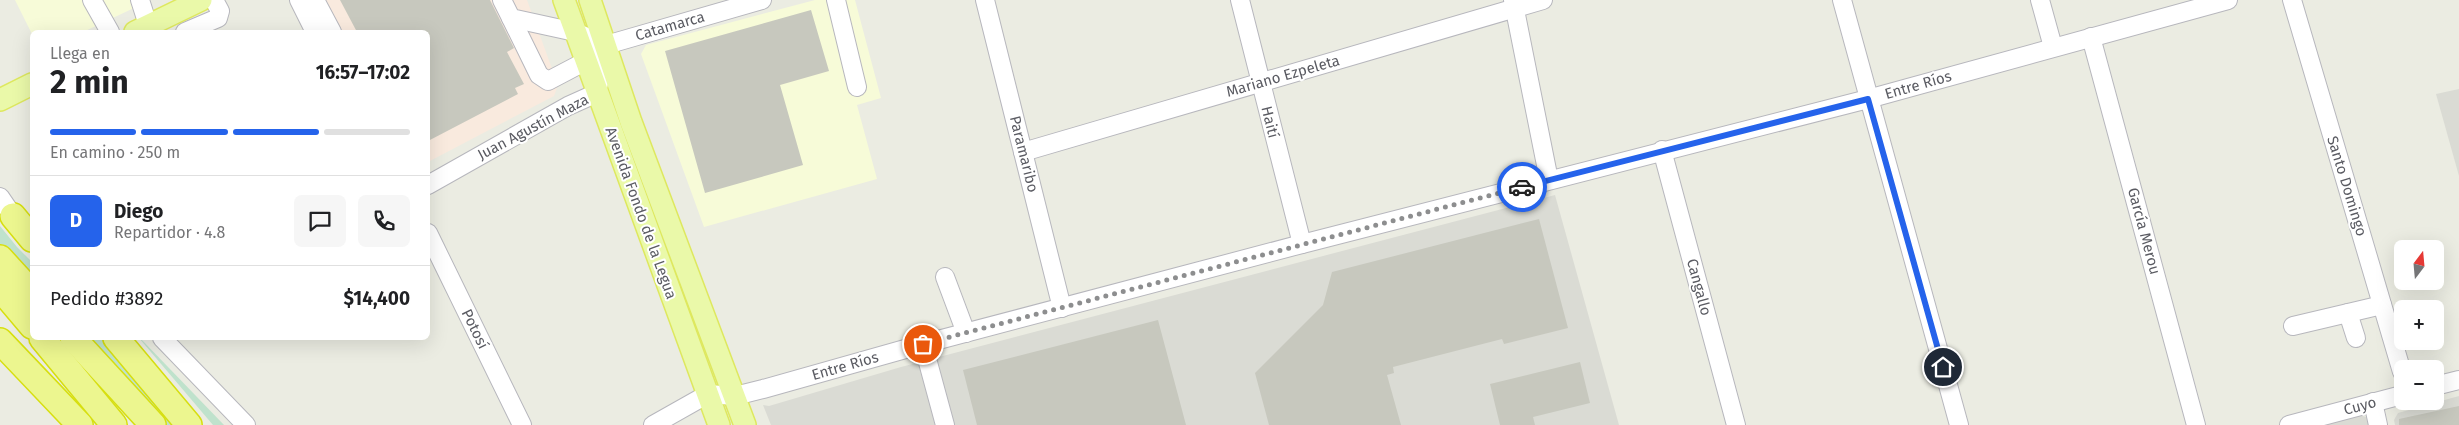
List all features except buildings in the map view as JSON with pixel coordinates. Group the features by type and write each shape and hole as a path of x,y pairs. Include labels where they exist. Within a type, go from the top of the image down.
{"highway":[{"path":"15,214 30,236"},
{"path":"0,258 30,291"},
{"path":"0,288 30,324"},
{"path":"44,340 114,425"},
{"path":"75,340 153,425"},
{"path":"118,340 189,425"},
{"path":"0,341 80,425"}],"main road":[{"path":"156,25 201,0"},
{"name":"Avenida Fondo de la Legua","path":"564,0 719,425"},
{"name":"Avenida Fondo de la Legua","path":"590,0 631,122 745,425"},
{"path":"0,100 30,85"}],"street":[{"path":"92,0 109,30"},
{"path":"140,0 156,25 180,30"},
{"path":"194,30 218,18 220,11 214,0"},
{"path":"298,0 314,30"},
{"path":"315,0 331,30"},
{"path":"502,0 539,75 548,81 557,78 586,61 606,45 575,32 511,18"},
{"name":"Catamarca","path":"606,45 762,0"},
{"path":"836,0 857,87"},
{"name":"Paramaribo","path":"985,0 1062,308"},
{"name":"Haití","path":"1240,0 1302,244"},
{"name":"Mariano Ezpeleta","path":"1023,152 1514,4 1543,0"},
{"path":"1842,0 1959,425"},
{"path":"2040,0 2053,47"},
{"name":"Entre Ríos","path":"708,394 735,396 923,344 1302,244 1662,150 1868,99 2228,0"},
{"name":"Santo Domingo","path":"2292,0 2398,360"},
{"path":"1514,4 1549,180"},
{"name":"García Merou","path":"2091,37 2196,425"},
{"name":"Juan Agustín Maza","path":"430,183 568,106 597,93 606,45"},
{"name":"Cangallo","path":"1662,150 1736,425"},
{"name":"Potosí","path":"430,237 522,425"},
{"path":"945,277 966,333"},
{"path":"2293,326 2382,305"},
{"path":"2348,313 2356,338"},
{"path":"164,340 246,425"},
{"path":"923,344 945,425"},
{"path":"2444,384 2459,380"},
{"path":"652,425 708,394"},
{"name":"Cuyo","path":"2296,424 2394,397"},
{"path":"2373,402 2378,425"}],"shaded area":[{"path":"15,0 151,0 87,30 30,30"},
{"path":"325,0 527,0 558,85 554,96 430,161 430,30 341,30"},
{"path":"815,0 855,0 881,98 857,105 877,179 704,227 641,54 646,45"},
{"path":"2459,89 2459,176 2436,94"},
{"path":"1555,195 1619,425 771,425 763,405 769,406 901,367"},
{"path":"0,226 30,260 30,281 0,248"},
{"path":"85,340 105,340 174,425 164,425"},
{"path":"141,340 224,425 213,425"},
{"path":"2459,396 2459,425 2395,425 2394,420 2398,413 2409,410 2444,410 2444,400"},
{"path":"2357,414 2366,417 2369,425 2326,425"}],"way so far":[{"path":"923,344 1522,187"}],"route":[{"path":"1522,187 1868,99 1943,367"}]}
